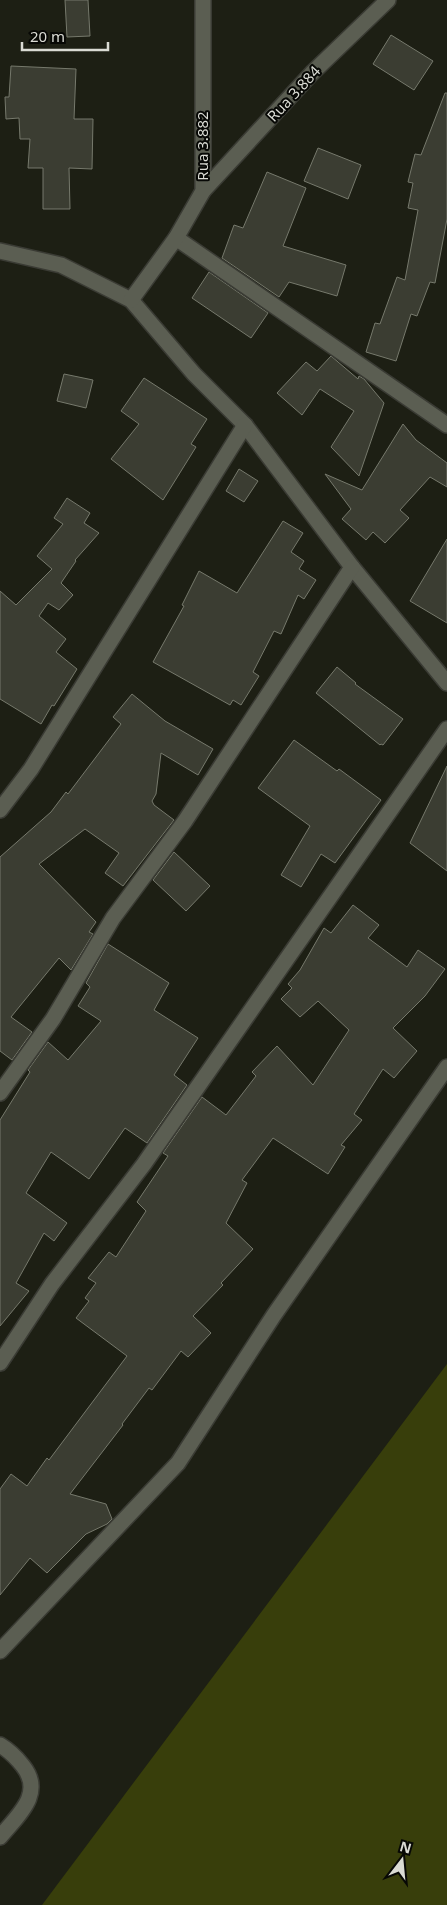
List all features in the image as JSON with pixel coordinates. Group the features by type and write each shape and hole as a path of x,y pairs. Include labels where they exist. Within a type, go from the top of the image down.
{"street":[{"name":"Rua 3.882","path":"131,300 176,238 203,191 203,0"},
{"name":"Rua 3.884","path":"203,191 312,73 388,0"},
{"path":"176,238 447,425"},
{"path":"0,251 61,265 131,300 194,374 245,425 352,567 447,683"},
{"path":"0,810 31,769 245,425"},
{"path":"0,1093 53,1020 113,918 186,821 352,567"},
{"path":"0,1363 52,1284 144,1164 447,729"},
{"path":"0,1651 178,1463 274,1315 447,1067"},
{"path":"0,1745 12,1753 29,1774 32,1784 32,1795 24,1808 0,1837"}],"green space":[{"path":"447,1364 447,1905 42,1905"}],"building":[{"path":"65,0 88,0 90,36 67,37"},
{"path":"391,35 433,61 414,90 373,64"},
{"path":"11,66 76,69 74,119 93,119 92,169 69,168 70,209 43,209 43,168 28,168 30,139 20,139 19,118 6,119 5,97 9,97"},
{"path":"445,93 447,93 447,219 435,283 430,282 417,316 411,314 396,361 366,352 375,323 380,324 397,277 405,280 418,210 408,208 413,183 408,182 415,154 421,155"},
{"path":"318,148 361,165 348,199 304,181"},
{"path":"267,172 306,188 283,246 346,265 337,296 289,282 279,297 222,258 234,225 243,228"},
{"path":"209,272 268,313 251,338 192,298"},
{"path":"331,356 358,379 359,376 364,379 384,403 359,476 331,447 354,411 320,389 302,415 277,393 306,362 317,371"},
{"path":"64,374 93,380 86,408 57,401"},
{"path":"144,378 207,419 191,444 196,447 163,500 111,459 139,424 121,411"},
{"path":"403,424 416,440 447,463 447,487 430,477 400,510 409,518 385,543 373,532 366,540 342,519 351,509 325,474 362,490"},
{"path":"239,469 258,481 244,502 226,491"},
{"path":"67,498 90,513 84,523 99,533 75,560 61,583 73,595 59,610 48,603 39,616 66,639 56,652 77,669 41,724 0,699 0,591 16,605 52,569 37,556 63,524 54,518"},
{"path":"283,521 303,533 291,552 304,561 299,569 316,580 304,599 298,595 281,634 274,631 253,672 259,676 241,705 233,700 230,705 153,662 184,606 182,605 199,571 237,593"},
{"path":"447,539 447,623 410,601"},
{"path":"337,667 355,684 403,719 383,745 380,745 316,693"},
{"path":"132,694 165,721 213,749 198,775 161,753 156,794 152,801 154,805 174,820 123,886 105,873 119,853 85,829 39,864 96,922 89,932 93,934 71,970 59,958 11,1017 32,1032 12,1060 0,1051 0,857 51,812 66,792 68,794 121,724 113,717"},
{"path":"294,740 337,771 339,769 381,800 335,863 321,854 301,887 281,875 310,826 258,788"},
{"path":"447,766 447,871 410,843"},
{"path":"174,852 210,886 186,911 153,880"},
{"path":"353,905 379,925 368,938 407,967 418,950 445,969 425,996 393,1028 417,1051 394,1078 383,1069 354,1114 362,1120 341,1145 345,1147 328,1174 273,1138 242,1180 247,1183 226,1223 253,1249 221,1283 223,1285 193,1316 211,1333 188,1357 181,1351 152,1390 149,1388 70,1494 106,1504 112,1519 107,1524 86,1534 47,1573 30,1558 0,1595 0,1489 11,1474 27,1486 47,1458 49,1460 127,1356 76,1318 89,1301 85,1298 96,1283 88,1278 109,1252 116,1257 146,1211 137,1202 168,1156 163,1153 202,1097 226,1115 256,1076 252,1072 277,1046 313,1085 349,1030 318,1001 300,1017 281,999 292,988 288,984 300,970 324,928 331,933"},
{"path":"108,944 169,983 154,1010 198,1038 174,1075 187,1085 147,1143 125,1128 89,1179 51,1152 26,1193 67,1223 54,1241 44,1233 16,1283 29,1291 0,1326 0,1120 30,1072 28,1070 48,1042 68,1060 101,1021 78,1006 90,987 86,983"}]}
